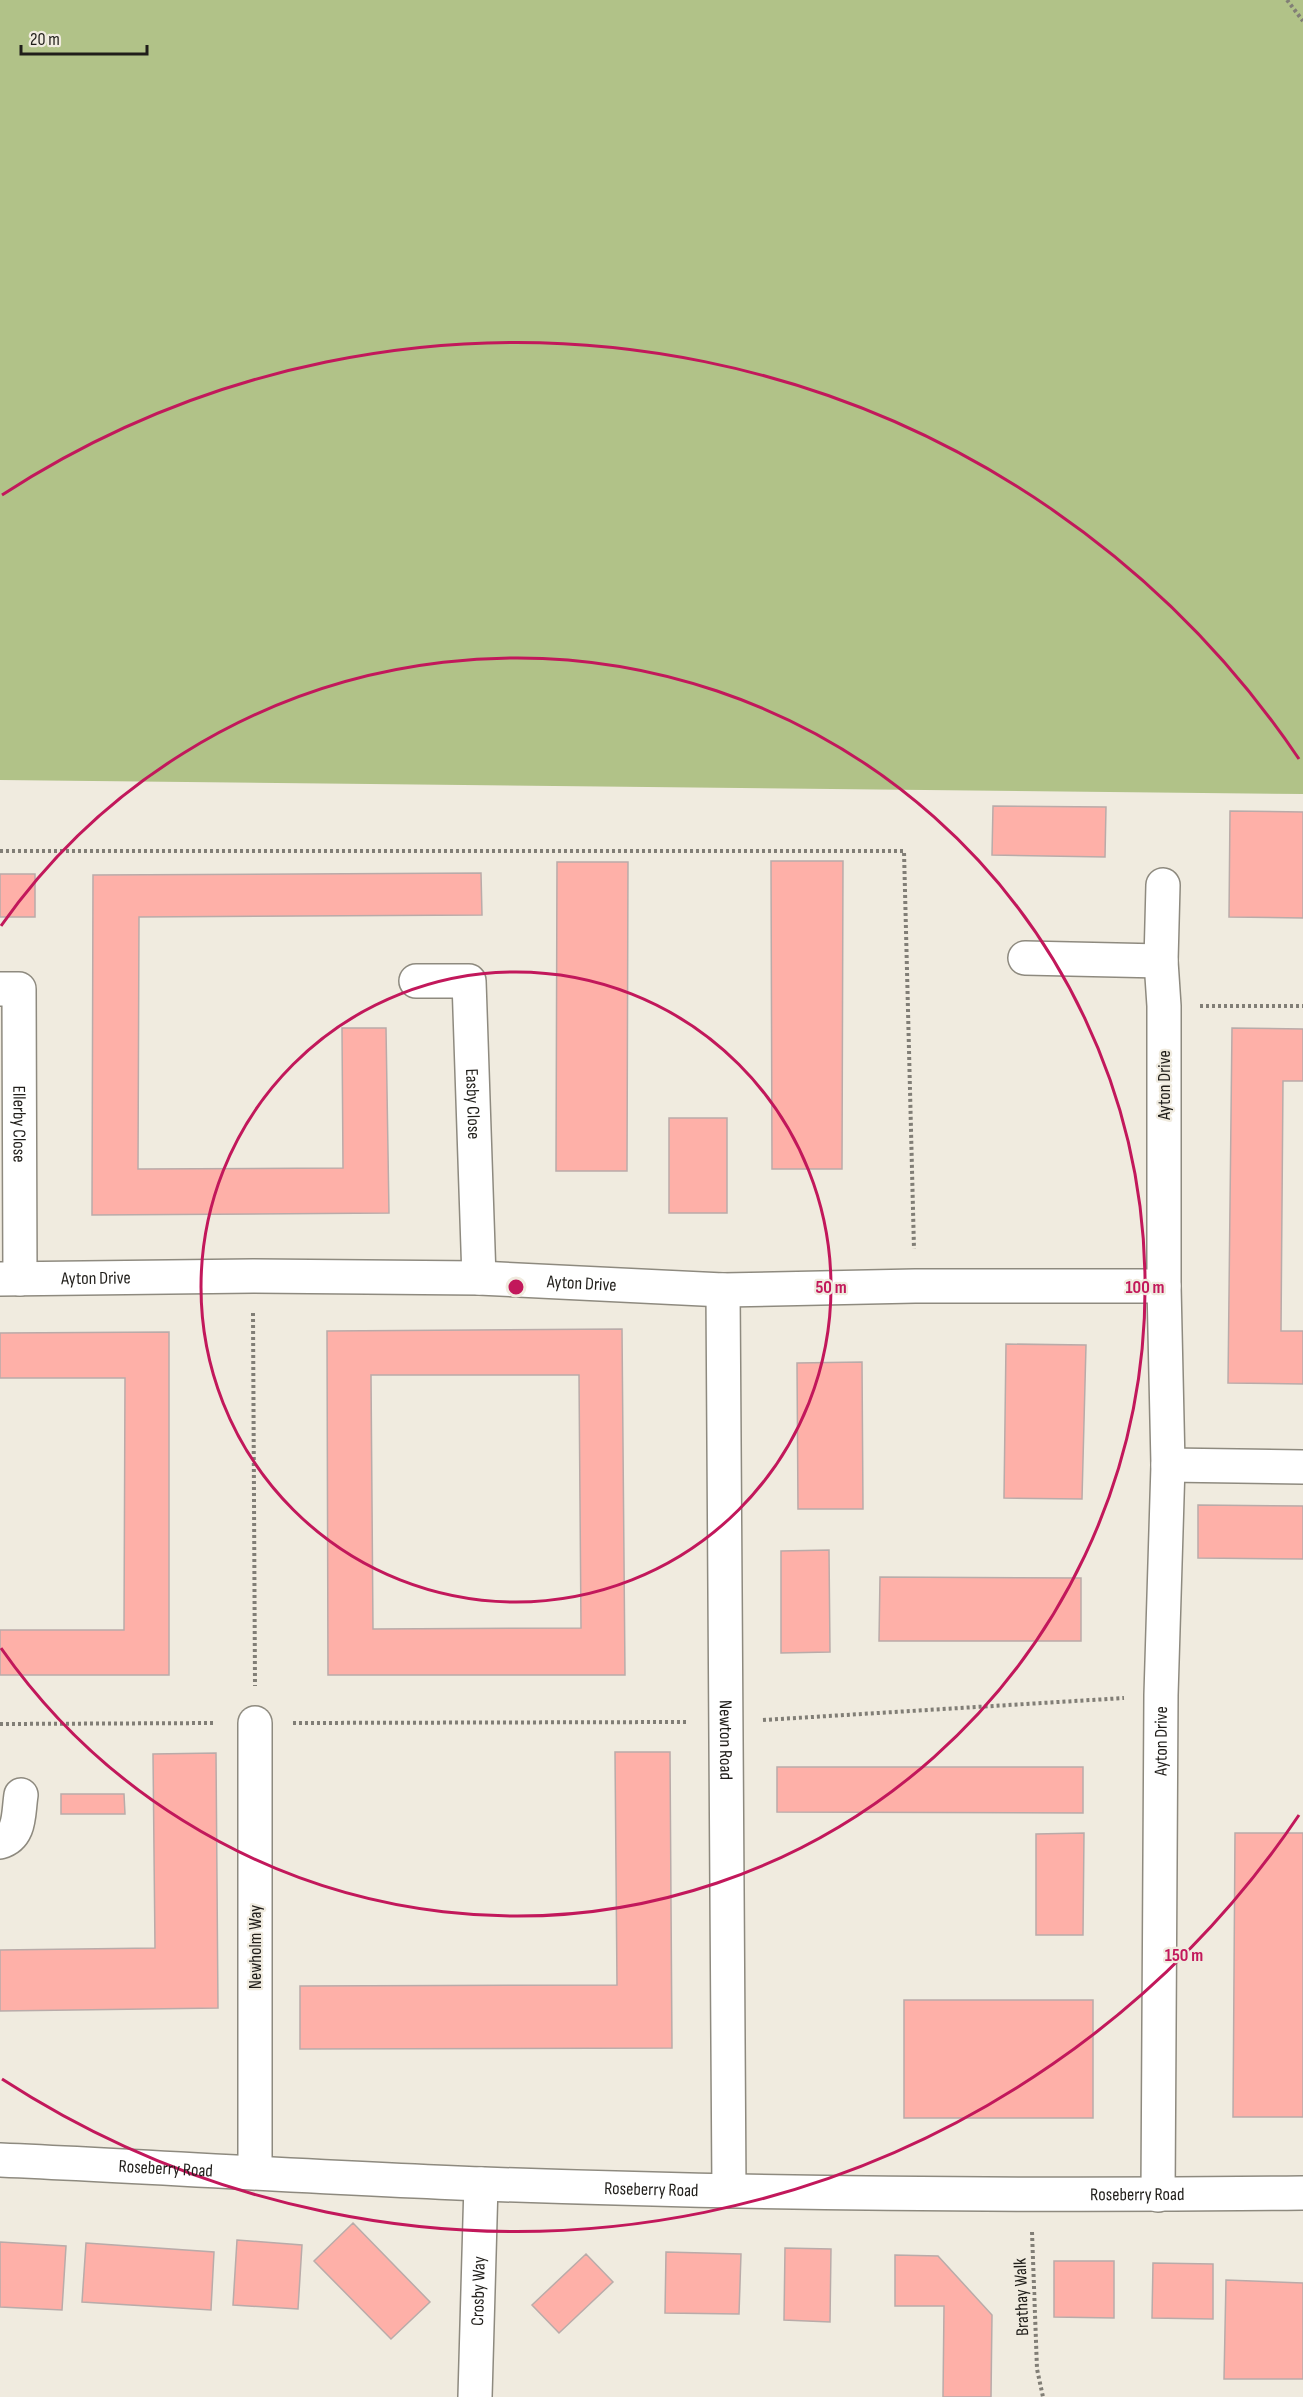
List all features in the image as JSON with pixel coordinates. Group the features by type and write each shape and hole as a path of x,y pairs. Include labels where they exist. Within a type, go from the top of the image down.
{"street":[{"name":"Ayton Drive","path":"1158,2195 1161,1695 1168,1465 1164,1286 1164,1006 1161,961 1163,885"},
{"path":"1026,958 1161,961"},
{"name":"Easby Close","path":"416,981 469,981 479,1278"},
{"name":"Ellerby Close","path":"0,989 19,989 10,1279"},
{"name":"Ayton Drive","path":"10,1279 253,1276 479,1278 723,1290 915,1286 1164,1286"},
{"name":"Newton Road","path":"723,1290 724,1722 729,2191"},
{"path":"1168,1465 1303,1467"},
{"name":"Newholm Way","path":"255,1723 255,2171"},
{"path":"0,1842 9,1839 15,1832 21,1795"},
{"name":"Roseberry Road","path":"0,2160 481,2184 729,2191 1031,2195 1303,2193"},
{"name":"Crosby Way","path":"475,2397 481,2184"}],"path":[{"path":"1287,0 1303,21"},
{"path":"0,851 904,850 915,1286"},
{"path":"1164,1006 1303,1006"},
{"path":"253,1276 255,1723"},
{"path":"0,1724 724,1722 1161,1695"},
{"name":"Brathay Walk","path":"1031,2195 1037,2368 1043,2397"}],"green space":[{"path":"0,0 1303,0 1303,794 0,780"}],"building":[{"path":"993,806 1106,807 1105,857 992,855"},
{"path":"1230,811 1303,812 1303,918 1229,917"},
{"path":"771,861 843,861 842,1169 772,1169"},
{"path":"557,862 628,862 627,1171 556,1171"},
{"path":"481,873 482,915 139,917 138,1169 343,1168 342,1028 386,1028 389,1213 92,1215 93,875"},
{"path":"0,874 35,874 35,917 0,917"},
{"path":"1232,1028 1303,1029 1303,1081 1283,1081 1281,1331 1303,1331 1303,1384 1228,1383"},
{"path":"669,1118 727,1118 727,1213 669,1213"},
{"path":"622,1329 625,1675 328,1675 327,1331","holes":["371,1375 579,1375 581,1628 373,1629"]},
{"path":"169,1332 169,1675 0,1675 0,1630 124,1630 125,1378 0,1378 0,1333"},
{"path":"1006,1344 1086,1345 1082,1499 1004,1498"},
{"path":"862,1362 863,1509 798,1509 797,1363"},
{"path":"1198,1505 1303,1506 1303,1559 1198,1558"},
{"path":"829,1550 830,1652 781,1653 781,1551"},
{"path":"880,1577 1081,1578 1081,1641 879,1641"},
{"path":"615,1752 670,1752 672,2048 300,2049 300,1986 617,1985"},
{"path":"216,1753 218,2008 0,2011 0,1950 155,1948 153,1754"},
{"path":"777,1767 1083,1767 1083,1813 777,1812"},
{"path":"61,1794 124,1794 125,1814 61,1814"},
{"path":"1084,1833 1083,1935 1036,1935 1036,1834"},
{"path":"1235,1833 1303,1833 1303,2117 1233,2117"},
{"path":"904,2000 1093,2000 1093,2118 904,2118"},
{"path":"353,2223 430,2302 391,2339 314,2261"},
{"path":"237,2240 302,2245 298,2309 233,2305"},
{"path":"0,2242 66,2246 62,2310 0,2307"},
{"path":"86,2243 214,2252 211,2310 82,2302"},
{"path":"785,2248 831,2249 830,2322 784,2320"},
{"path":"666,2252 741,2254 739,2314 665,2313"},
{"path":"586,2254 613,2282 559,2333 532,2305"},
{"path":"895,2255 938,2256 992,2315 991,2397 943,2397 944,2306 895,2306"},
{"path":"1054,2261 1114,2261 1114,2318 1054,2317"},
{"path":"1153,2263 1213,2264 1213,2319 1152,2318"},
{"path":"1226,2280 1303,2283 1303,2379 1224,2379"}]}
